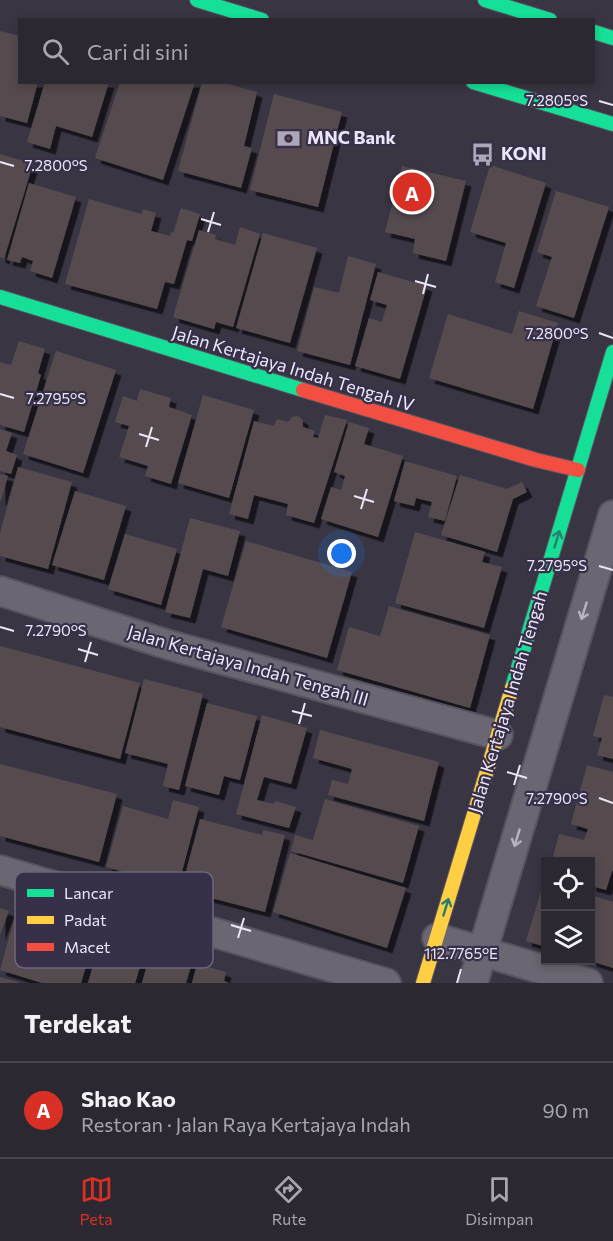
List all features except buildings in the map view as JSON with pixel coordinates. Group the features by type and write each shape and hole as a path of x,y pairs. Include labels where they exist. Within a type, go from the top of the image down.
{"street":[{"path":"197,0 256,18"},
{"path":"485,0 544,18"},
{"path":"595,32 613,38"},
{"path":"480,84 613,124"},
{"name":"Jalan Kertajaya Indah Tengah IV","path":"0,297 525,457 578,470"},
{"name":"Jalan Kertajaya Indah Tengah","path":"423,983 613,352"},
{"path":"473,983 613,515"},
{"name":"Jalan Kertajaya Indah Tengah III","path":"0,591 168,645 498,735"},
{"path":"0,870 15,874"},
{"path":"213,932 386,983"},
{"path":"437,938 588,983"}],"traffic: fast":[{"path":"197,0 256,18"},
{"path":"485,0 544,18"},
{"path":"595,32 613,38"},
{"path":"480,84 613,124"},
{"path":"0,297 303,390"},
{"path":"512,688 613,352"}],"traffic: slow":[{"path":"423,983 512,688"}],"traffic: jam":[{"path":"303,390 536,460 578,470"}],"place":[{"name":"MNC Bank","path":"289,138"},
{"name":"KONI","path":"483,154"},
{"name":"Shao Kao","path":"412,192"}]}
